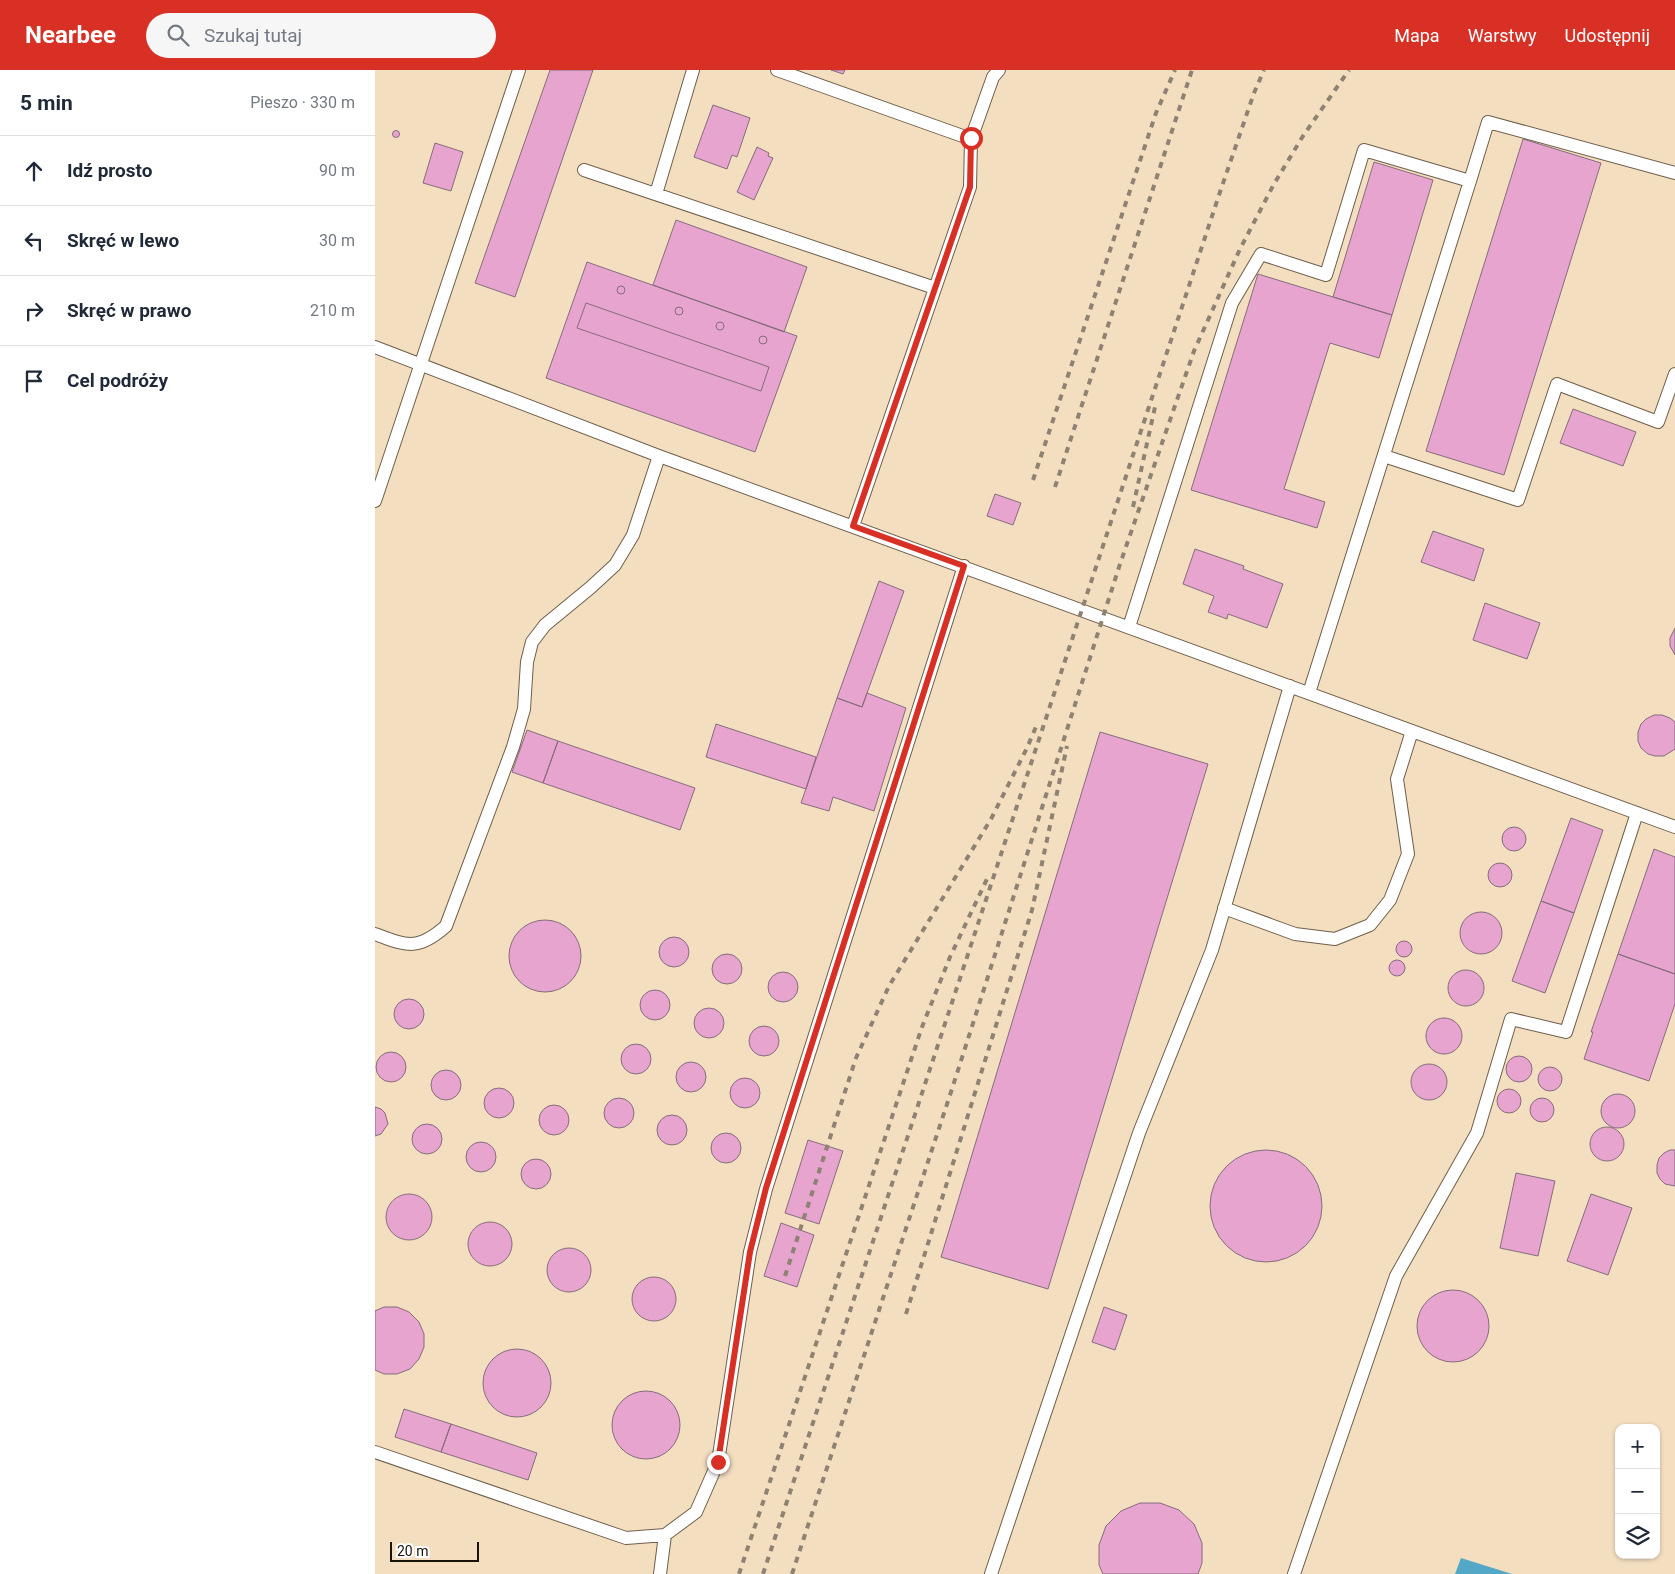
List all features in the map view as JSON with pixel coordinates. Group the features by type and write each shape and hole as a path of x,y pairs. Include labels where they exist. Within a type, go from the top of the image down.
{"lane":[{"path":"375,501 519,70"},
{"path":"656,194 693,70"},
{"path":"777,70 971,138"},
{"path":"853,526 970,187 971,138 993,77 999,70"},
{"path":"1309,693 1487,122 1675,173"},
{"path":"1129,627 1232,303 1261,254 1326,275 1364,150 1470,181"},
{"path":"585,170 935,288"},
{"path":"375,347 659,456 1675,827"},
{"path":"1384,456 1518,500 1557,384 1658,422 1675,374"},
{"path":"375,934 401,943 417,944 433,938 446,926 513,747 524,709 527,662 532,642 545,625 615,565 633,535 659,456"},
{"path":"375,1452 626,1538 665,1535 696,1512 718,1462 750,1252 766,1188 964,566"},
{"path":"991,1574 1139,1133 1212,950 1290,686"},
{"path":"1225,908 1295,934 1335,939 1370,925 1390,900 1408,854 1397,779 1412,731"},
{"path":"1294,1574 1396,1276 1477,1133 1511,1019 1566,1032 1637,813"},
{"path":"660,1574 665,1535"}],"shaded area":[{"path":"375,70 1675,70 1675,1574 375,1574"}],"water":[{"path":"1461,1558 1512,1574 1455,1574"}],"building":[{"path":"550,70 593,70 515,297 475,283"},
{"path":"831,70 845,70 843,74"},
{"path":"713,105 750,118 737,157 732,155 727,169 694,157"},
{"path":"396,131 399,134 396,137 393,134"},
{"path":"1523,139 1601,163 1504,475 1426,451"},
{"path":"435,143 463,152 451,191 423,183"},
{"path":"757,147 769,153 768,156 773,158 754,200 737,192"},
{"path":"1374,162 1433,180 1392,315 1333,297"},
{"path":"676,220 807,267 784,332 653,285"},
{"path":"587,262 797,336 755,452 546,378"},
{"path":"1258,274 1392,315 1379,358 1330,343 1284,489 1325,502 1317,528 1191,490"},
{"path":"621,286 625,290 621,294 617,290"},
{"path":"586,303 769,367 761,391 577,328"},
{"path":"679,307 683,311 679,315 675,311"},
{"path":"720,322 724,326 720,330 716,326"},
{"path":"763,336 767,340 763,344 759,340"},
{"path":"1573,409 1636,432 1623,466 1560,443"},
{"path":"995,494 1021,503 1013,525 987,516"},
{"path":"1433,531 1484,549 1474,581 1421,562"},
{"path":"1195,549 1244,566 1243,569 1283,584 1267,628 1228,614 1227,619 1208,612 1214,596 1183,584"},
{"path":"879,581 904,591 862,707 837,698"},
{"path":"1485,603 1540,623 1527,659 1473,640"},
{"path":"1675,628 1675,655 1670,646 1670,638"},
{"path":"867,693 906,708 874,811 833,797 829,811 801,803 837,698 862,707"},
{"path":"1654,715 1662,715 1675,722 1675,749 1664,756 1648,754 1641,748 1638,741 1638,732 1641,724"},
{"path":"716,724 816,757 806,789 706,757"},
{"path":"527,730 558,741 543,783 512,772"},
{"path":"1100,732 1208,764 1048,1289 941,1257"},
{"path":"558,741 695,788 680,830 543,783"},
{"path":"1571,818 1603,830 1574,913 1541,901"},
{"path":"1509,827 1519,827 1526,834 1526,844 1519,851 1509,851 1502,844 1502,834"},
{"path":"1654,849 1675,857 1675,974 1618,954"},
{"path":"1500,863 1509,866 1512,875 1509,884 1500,887 1491,884 1488,875 1491,866"},
{"path":"1541,901 1574,913 1545,993 1512,981"},
{"path":"1481,912 1496,918 1502,933 1496,948 1481,954 1466,948 1460,933 1466,918"},
{"path":"552,920 571,930 579,942 581,956 579,970 571,982 559,990 538,992 519,982 511,970 509,949 519,930 531,922"},
{"path":"674,937 680,938 688,946 688,958 680,966 674,967 668,966 660,958 659,952 660,946 668,938"},
{"path":"1404,941 1410,943 1412,949 1410,955 1404,957 1398,955 1396,949 1398,943"},
{"path":"727,954 733,955 741,963 741,975 733,983 727,984 721,983 713,975 712,969 713,963 721,955"},
{"path":"1618,954 1675,974 1675,1004 1649,1081 1584,1059 1593,1032 1591,1032"},
{"path":"1397,960 1403,962 1405,968 1403,974 1397,976 1391,974 1389,968 1391,962"},
{"path":"1466,970 1473,971 1479,975 1483,981 1483,995 1479,1001 1473,1005 1466,1006 1459,1005 1453,1001 1449,995 1448,988 1449,981 1453,975 1459,971"},
{"path":"783,972 789,973 797,981 797,993 789,1001 783,1002 777,1001 769,993 768,987 769,981 777,973"},
{"path":"655,990 661,991 669,999 669,1011 661,1019 655,1020 649,1019 641,1011 640,1005 641,999 649,991"},
{"path":"409,999 415,1000 423,1008 423,1020 415,1028 409,1029 403,1028 395,1020 394,1014 395,1008 403,1000"},
{"path":"709,1008 715,1009 723,1017 723,1029 715,1037 709,1038 703,1037 695,1029 694,1023 695,1017 703,1009"},
{"path":"1444,1018 1451,1019 1457,1023 1461,1029 1461,1043 1457,1049 1451,1053 1444,1054 1437,1053 1431,1049 1427,1043 1426,1036 1427,1029 1431,1023 1437,1019"},
{"path":"764,1026 770,1027 778,1035 778,1047 770,1055 764,1056 758,1055 750,1047 749,1041 750,1035 758,1027"},
{"path":"636,1044 642,1045 650,1053 650,1065 642,1073 636,1074 630,1073 622,1065 621,1059 622,1053 630,1045"},
{"path":"391,1052 397,1053 405,1061 405,1073 397,1081 391,1082 385,1081 377,1073 376,1067 377,1061 385,1053"},
{"path":"1519,1056 1528,1060 1532,1069 1528,1078 1519,1082 1510,1078 1506,1069 1510,1060"},
{"path":"691,1062 697,1063 705,1071 705,1083 697,1091 691,1092 685,1091 677,1083 676,1077 677,1071 685,1063"},
{"path":"1429,1064 1436,1065 1442,1069 1446,1075 1446,1089 1442,1095 1436,1099 1429,1100 1422,1099 1416,1095 1412,1089 1411,1082 1412,1075 1416,1069 1422,1065"},
{"path":"1545,1067 1555,1067 1562,1074 1562,1084 1555,1091 1545,1091 1538,1084 1538,1074"},
{"path":"446,1070 452,1071 460,1079 460,1091 452,1099 446,1100 440,1099 432,1091 431,1085 432,1079 440,1071"},
{"path":"745,1078 751,1079 759,1087 759,1099 751,1107 745,1108 739,1107 731,1099 730,1093 731,1087 739,1079"},
{"path":"499,1088 505,1089 513,1097 513,1109 505,1117 499,1118 493,1117 485,1109 484,1103 485,1097 493,1089"},
{"path":"1509,1089 1518,1092 1521,1101 1518,1110 1509,1113 1500,1110 1497,1101 1500,1092"},
{"path":"1618,1094 1630,1099 1635,1111 1630,1123 1618,1128 1606,1123 1601,1111 1606,1099"},
{"path":"619,1098 625,1099 633,1107 633,1119 625,1127 619,1128 613,1127 605,1119 604,1113 605,1107 613,1099"},
{"path":"1537,1098 1547,1098 1554,1105 1554,1115 1547,1122 1537,1122 1530,1115 1530,1105"},
{"path":"554,1105 560,1106 568,1114 568,1126 560,1134 554,1135 548,1134 540,1126 539,1120 540,1114 548,1106"},
{"path":"375,1107 385,1113 388,1124 381,1134 375,1136"},
{"path":"672,1115 678,1116 686,1124 686,1136 678,1144 672,1145 666,1144 658,1136 657,1130 658,1124 666,1116"},
{"path":"427,1124 433,1125 441,1133 441,1145 433,1153 427,1154 421,1153 413,1145 412,1139 413,1133 421,1125"},
{"path":"1607,1127 1619,1132 1624,1144 1619,1156 1607,1161 1595,1156 1590,1144 1595,1132"},
{"path":"726,1133 732,1134 740,1142 740,1154 732,1162 726,1163 720,1162 712,1154 711,1148 712,1142 720,1134"},
{"path":"808,1140 843,1151 819,1224 785,1213"},
{"path":"481,1142 487,1143 495,1151 495,1163 487,1171 481,1172 475,1171 467,1163 466,1157 467,1151 475,1143"},
{"path":"1266,1150 1288,1154 1306,1166 1318,1184 1322,1206 1318,1228 1306,1246 1288,1258 1266,1262 1244,1258 1226,1246 1214,1228 1210,1206 1214,1184 1226,1166 1244,1154"},
{"path":"1670,1150 1675,1150 1675,1186 1665,1184 1657,1173 1659,1158"},
{"path":"536,1159 542,1160 550,1168 550,1180 542,1188 536,1189 530,1188 522,1180 521,1174 522,1168 530,1160"},
{"path":"1516,1173 1555,1181 1538,1256 1500,1248"},
{"path":"405,1194 413,1194 422,1198 428,1204 432,1217 428,1230 422,1236 413,1240 405,1240 396,1236 390,1230 386,1221 386,1213 390,1204 396,1198"},
{"path":"1591,1194 1632,1208 1608,1275 1567,1261"},
{"path":"490,1222 502,1226 508,1232 512,1244 508,1256 502,1262 490,1266 478,1262 472,1256 468,1244 472,1232 478,1226"},
{"path":"781,1223 814,1235 797,1287 764,1276"},
{"path":"569,1248 581,1252 587,1258 591,1270 587,1282 581,1288 569,1292 557,1288 551,1282 547,1270 551,1258 557,1252"},
{"path":"654,1277 666,1281 672,1287 676,1299 672,1311 666,1317 654,1321 642,1317 636,1311 632,1299 636,1287 642,1281"},
{"path":"1453,1290 1473,1296 1483,1306 1489,1326 1483,1346 1473,1356 1453,1362 1433,1356 1423,1346 1417,1326 1423,1306 1433,1296"},
{"path":"384,1307 397,1307 409,1312 419,1322 424,1334 424,1347 419,1359 410,1369 397,1374 384,1374 375,1370 375,1311"},
{"path":"1104,1307 1127,1315 1115,1350 1092,1342"},
{"path":"517,1349 530,1352 541,1359 548,1370 551,1383 548,1396 541,1407 530,1414 517,1417 504,1414 493,1407 486,1396 483,1383 486,1370 493,1359 504,1352"},
{"path":"646,1391 659,1394 670,1401 677,1412 680,1425 677,1438 670,1449 659,1456 646,1459 633,1456 622,1449 615,1438 612,1425 615,1412 622,1401 633,1394"},
{"path":"404,1409 451,1424 441,1452 395,1437"},
{"path":"451,1424 537,1453 528,1480 441,1452"},
{"path":"1140,1503 1160,1503 1179,1510 1194,1524 1202,1543 1202,1563 1198,1574 1103,1574 1099,1565 1099,1545 1106,1526 1121,1511"}],"railway":[{"path":"1033,480 1156,113 1175,70"},
{"path":"1055,487 1192,70"},
{"path":"763,1574 1220,192 1254,93 1264,70"},
{"path":"792,1574 951,1092 1120,564 1194,351 1240,249 1274,184 1303,136 1349,70"},
{"path":"1133,507 1155,407"},
{"path":"785,1276 856,1058 889,986 991,819 1038,722"},
{"path":"906,1314 1032,910 1067,746"},
{"path":"739,1574 922,1027 950,957 987,879"}],"route":[{"path":"718,1462 750,1252 766,1188 964,566 853,526 970,187 971,138"}]}
